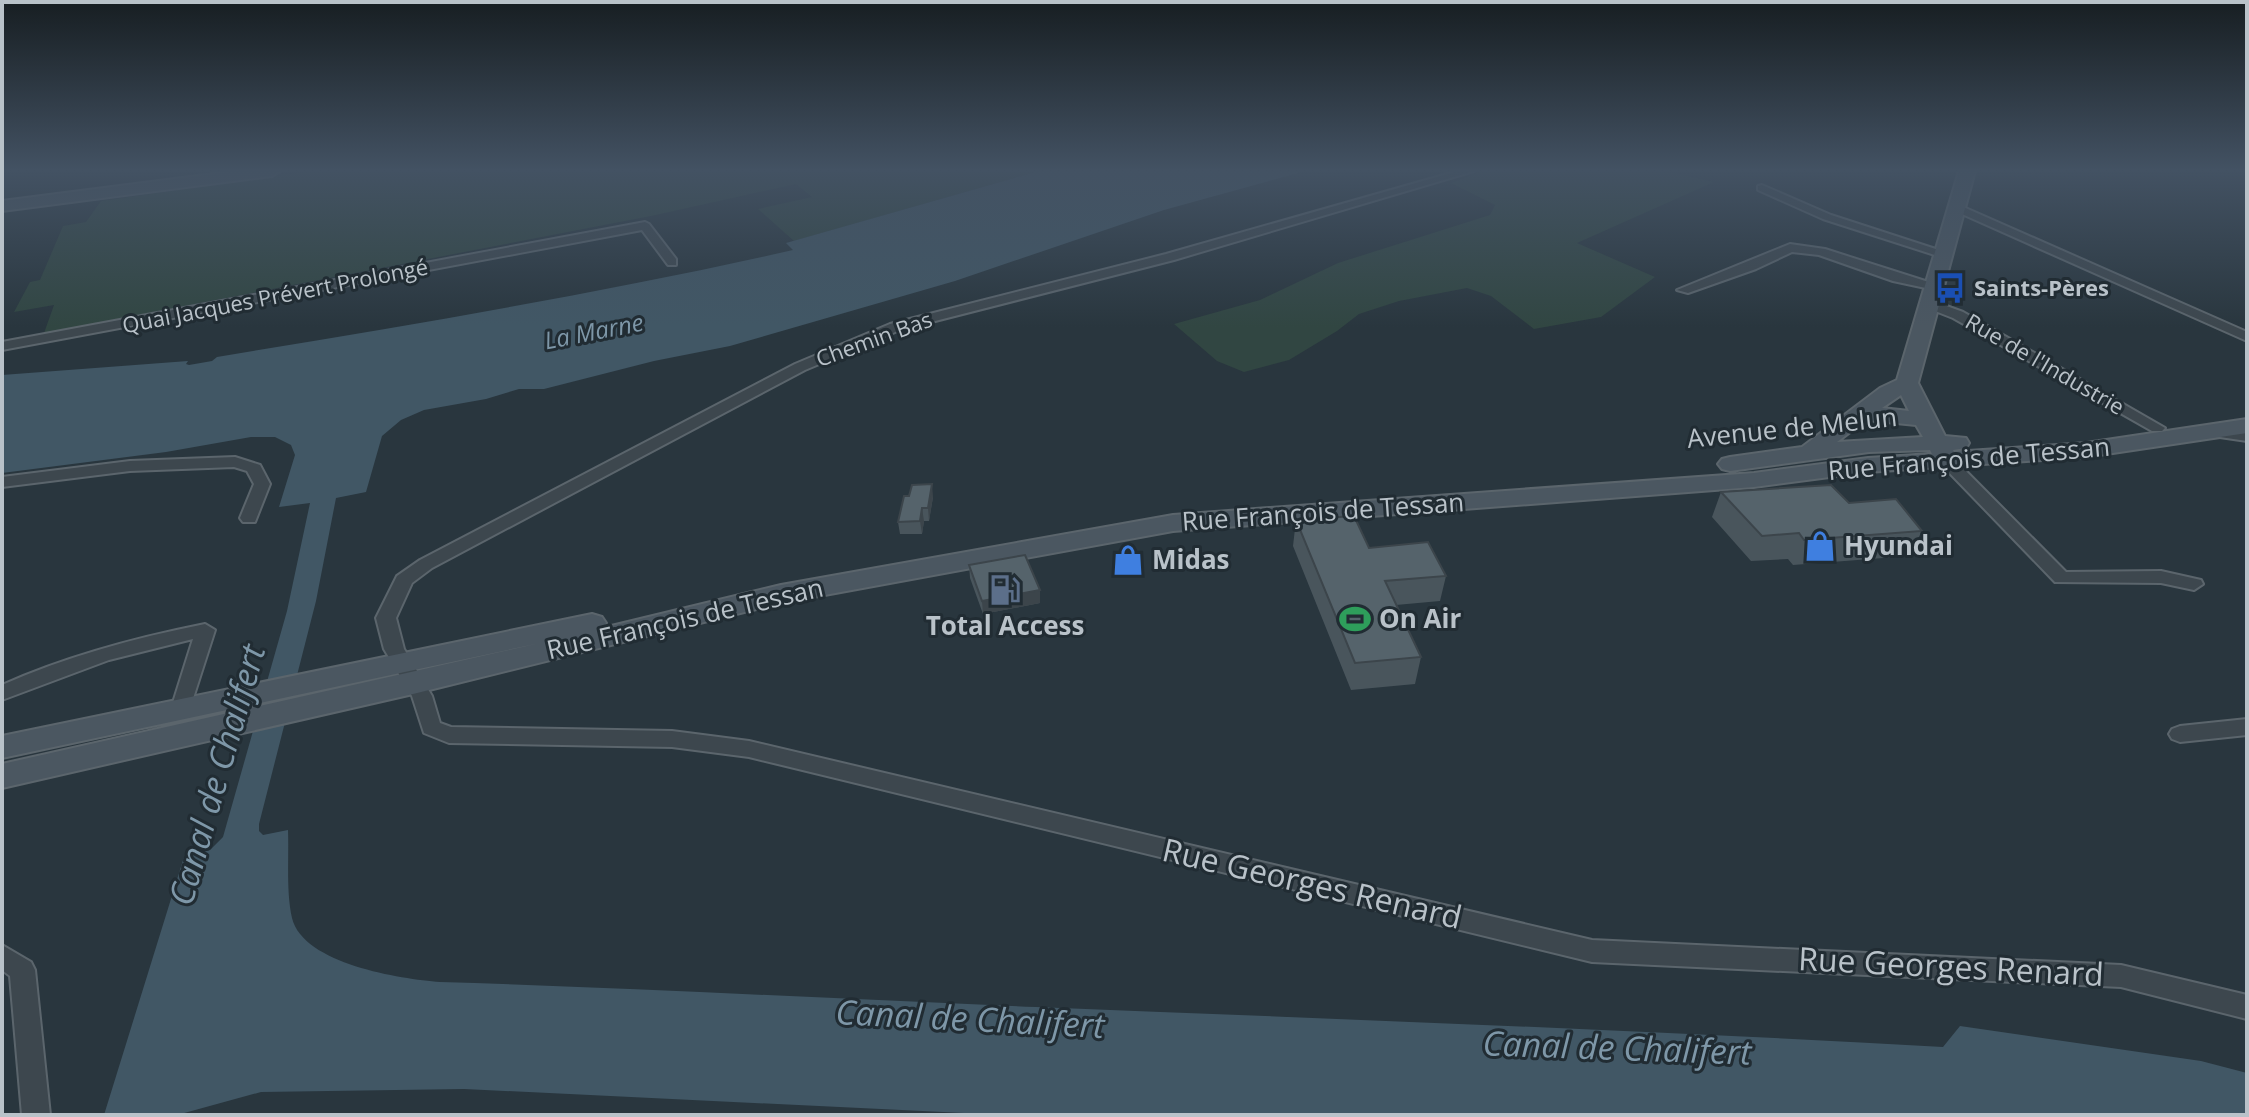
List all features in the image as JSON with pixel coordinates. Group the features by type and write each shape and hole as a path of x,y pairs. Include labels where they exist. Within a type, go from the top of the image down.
{"main road":[{"path":"1943,452 1907,383 1953,223"},
{"path":"1807,454 1888,393 1907,383"},
{"path":"1862,413 1924,419"},
{"path":"1862,413 1912,443 1943,452 2157,428 2247,413"},
{"name":"Rue François de Tessan","path":"407,673 781,594 1173,523 1754,480 1943,452 2086,450 2247,426"},
{"name":"Avenue de Melun","path":"1342,494 1750,462 1912,443"},
{"name":"Rue François de Tessan","path":"407,673 869,563 1127,515 1342,494"},
{"path":"2,776 212,715 407,673"},
{"path":"2,747 181,709 212,715"}],"street":[{"name":"Chemin Bas","path":"407,673 386,618 404,580 426,564 800,367 895,327 1170,257 1288,223"},
{"path":"1847,223 1945,254"},
{"path":"1991,223 2247,337"},
{"name":"Quai Jacques Prévert Prolongé","path":"2,346 645,226 672,262"},
{"name":"Rue de l'Industrie","path":"1683,290 1752,266 1790,248 1821,252 1897,278 1933,295 1958,315 2157,428"},
{"path":"2212,432 2247,436"},
{"path":"1943,452 2061,578 2161,577 2194,584"},
{"path":"2,482 130,466 235,462 254,468 262,484 249,518"},
{"path":"2,693 106,655 158,639 205,630 181,709"},
{"name":"Rue Georges Renard","path":"407,673 422,696 431,728 449,735 672,739 749,749 1592,951 2121,976 2247,1007"},
{"path":"2180,734 2247,727"},
{"path":"2,956 22,970 36,1115"}],"green space":[{"path":"80,223 614,223 44,333 54,305 14,312 30,282 40,280 63,226"},
{"path":"774,223 857,223 794,241"},
{"path":"1464,223 1622,223 1577,243 1655,277 1601,317 1534,329 1491,296 1467,288 1399,301 1359,314 1289,360 1244,372 1217,361 1174,324 1260,300 1338,263"}],"water":[{"path":"856,223 1125,223 955,281 730,346 654,361 544,389 519,389 486,399 424,410 401,420 382,436 366,492 336,498 316,601 259,824 263,835 288,830 288,886 292,918 300,934 314,947 333,958 379,973 440,982 1490,1025 1943,1047 1960,1026 2201,1061 2247,1073 2247,1115 1005,1115 464,1089 261,1092 177,1115 104,1115 184,857 210,850 223,837 287,611 310,503 279,507 295,455 291,445 275,437 251,437 166,452 2,473 2,375 188,361 186,364 189,365 212,361 217,357 578,294 793,250 786,243"}],"building":[{"path":"932,484 928,508 922,508 920,521 898,522 904,496 909,496 912,485"},
{"path":"1831,485 1849,503 1896,499 1922,531 1804,540 1799,533 1762,536 1721,492"},
{"path":"1354,516 1369,548 1428,542 1446,576 1385,581 1421,657 1355,663 1296,520"},
{"name":"Total Access","path":"1025,555 1040,590 982,601 969,565"}],"place":[{"name":"Saints-Pères","path":"1950,288"},
{"name":"Hyundai","path":"1820,546"},
{"name":"Midas","path":"1128,560"},
{"name":"Total Access","path":"1005,590"},
{"name":"On Air","path":"1355,619"}],"water label":[{"name":"La Marne","path":"594,332"},
{"name":"Canal de Chalifert","path":"217,775"},
{"name":"Canal de Chalifert","path":"970,1019"},
{"name":"Canal de Chalifert","path":"1617,1048"}]}
